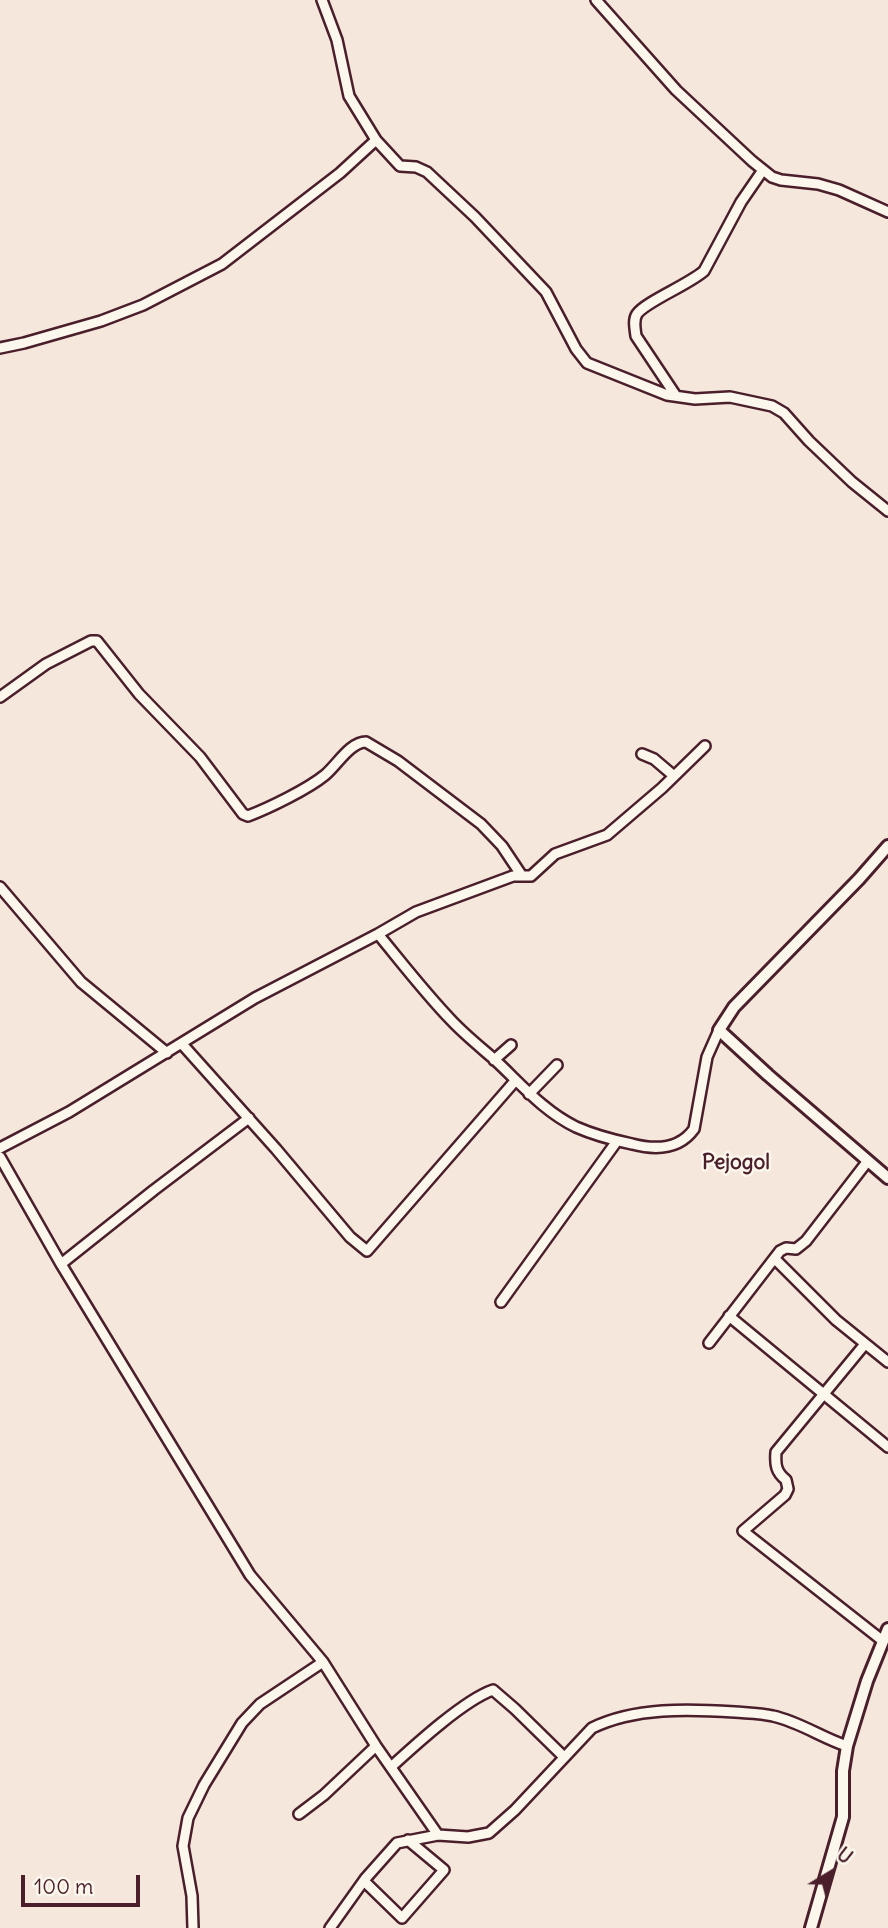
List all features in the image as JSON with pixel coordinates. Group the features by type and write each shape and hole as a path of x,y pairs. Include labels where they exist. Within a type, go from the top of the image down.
{"street":[{"path":"322,0 337,40 349,96 376,140 400,166 416,167 431,176 475,217 547,292 567,334 584,361 646,387 676,396 695,399 730,397 772,406 784,414 852,482 888,511"},
{"path":"596,0 676,90 763,170 781,180 818,184 839,190 888,212"},
{"path":"0,348 102,321 143,305 222,264 340,173 376,140"},
{"path":"676,396 636,336 636,315 704,271 741,202 763,170"},
{"path":"0,697 46,664 91,641 97,641 139,694 195,751 243,814 248,816 265,809 323,777 355,745 366,742 398,761 481,824 502,846 522,876"},
{"path":"0,1148 69,1112 255,998 416,912 513,876 533,875 549,858 560,852 607,835 705,746"},
{"path":"642,754 654,759 674,776"},
{"path":"378,934 449,1018 529,1094 573,1125 591,1134 657,1149 687,1139 694,1129 707,1056 734,1007 888,846"},
{"path":"0,887 81,982 167,1053"},
{"path":"719,1030 888,1178"},
{"path":"183,1044 350,1237 367,1251 515,1081"},
{"path":"494,1060 511,1045"},
{"path":"529,1094 557,1065"},
{"path":"61,1264 249,1118"},
{"path":"502,1302 617,1141"},
{"path":"0,1157 61,1264 250,1575 323,1662 376,1746 439,1835"},
{"path":"709,1343 781,1250 796,1249 806,1241 867,1162"},
{"path":"775,1259 836,1320 888,1362"},
{"path":"729,1317 888,1447"},
{"path":"865,1344 776,1452 775,1465 786,1480 788,1489 785,1495 743,1531 883,1641"},
{"path":"811,1928 843,1817 843,1770 847,1746 867,1681 888,1629"},
{"path":"193,1928 192,1896 183,1846 188,1818 204,1785 242,1723 260,1704 323,1662"},
{"path":"391,1767 411,1748 479,1696 493,1690 564,1757"},
{"path":"330,1928 363,1881 397,1843 439,1835 467,1837 489,1833 515,1810 593,1728 606,1721 627,1715 697,1709 771,1715 804,1726 847,1746"},
{"path":"299,1814 324,1795 376,1746"},
{"path":"363,1881 402,1918 444,1870 408,1840"}],"district":[{"name":"Pejogol","path":"736,1163"}]}
